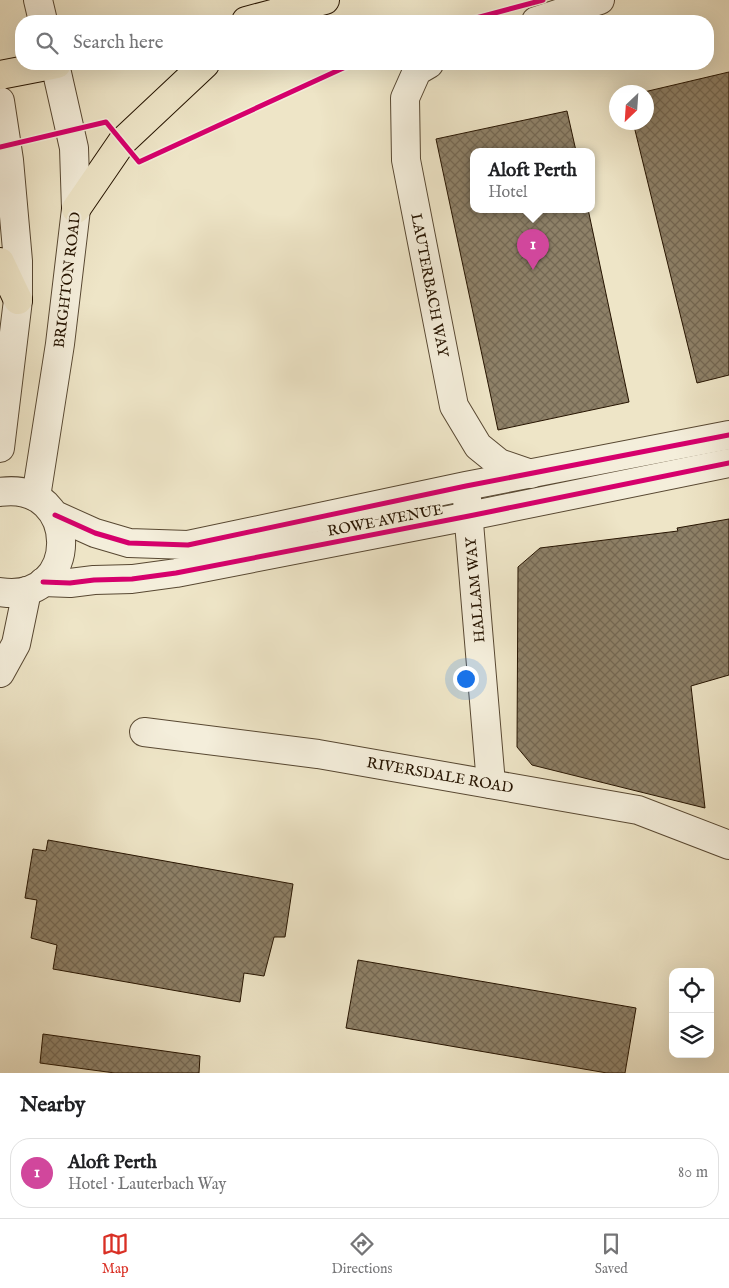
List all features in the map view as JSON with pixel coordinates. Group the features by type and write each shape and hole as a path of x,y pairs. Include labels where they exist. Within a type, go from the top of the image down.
{"highway":[{"path":"271,15 325,0"},
{"path":"0,75 25,70"},
{"path":"76,209 122,142 199,70"},
{"path":"0,262 18,300"}],"street":[{"path":"38,0 42,15"},
{"path":"554,15 600,0"},
{"name":"BRIGHTON ROAD","path":"45,506 60,344 76,209 74,148 57,70"},
{"name":"LAUTERBACH WAY","path":"419,70 405,98 406,160 454,406 478,446 499,463 532,474"},
{"path":"0,101 9,160 18,261 18,300 0,448"},
{"name":"ROWE AVENUE","path":"0,492 20,491 95,533 128,543 188,545 466,486 729,435"},
{"name":"ROWE AVENUE","path":"0,592 17,594 35,587 168,574 469,516 729,463"},
{"name":"HALLAM WAY","path":"466,486 491,784"},
{"path":"0,674 16,644 35,587 57,565 62,551 61,529 45,506"},
{"name":"RIVERSDALE ROAD","path":"144,732 318,754 638,810 729,845"}],"building":[{"path":"729,72 729,375 697,383 635,130 654,130 654,90"},
{"path":"567,111 575,148 470,148 470,213 589,213 629,402 498,430 436,139"},
{"path":"729,519 729,675 691,686 705,808 532,765 517,747 518,567 540,548 678,531 677,528"},
{"path":"48,840 293,884 285,937 274,937 264,976 244,973 240,1002 53,969 57,945 31,938 37,900 25,898 33,849 46,851"},
{"path":"358,960 636,1008 625,1073 607,1073 346,1028"},
{"path":"43,1034 200,1056 199,1073 115,1073 40,1063"}],"cycle path":[{"path":"487,15 543,0"},
{"path":"0,147 106,122 139,162 339,70"},
{"path":"55,515 95,533 129,543 188,545 466,486 729,435"},
{"path":"43,582 70,583 132,579 176,573 729,463"}],"place":[{"name":"Aloft Perth","path":"533,270"}]}
